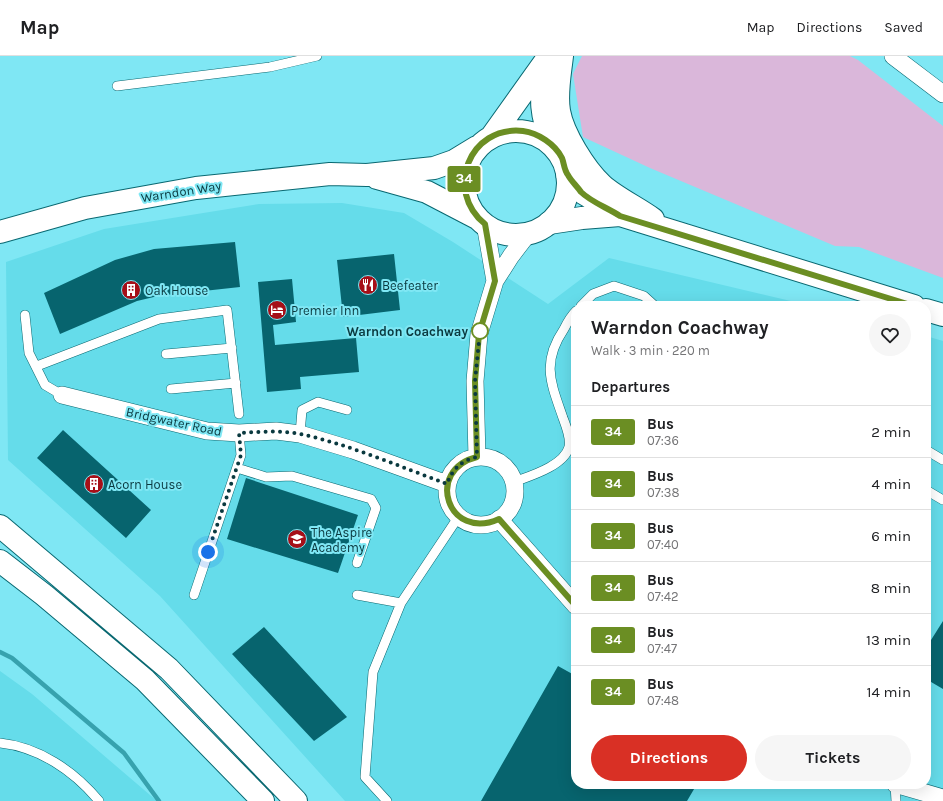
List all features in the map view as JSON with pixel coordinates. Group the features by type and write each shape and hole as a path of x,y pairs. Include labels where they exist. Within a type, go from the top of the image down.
{"main road":[{"path":"484,142 507,131 524,131 540,136 553,146 562,157 567,174 567,190 564,202 557,216 549,224 527,235 507,235 490,228 481,221 467,201 464,182 467,164 484,142 552,58"},
{"path":"552,58 541,100 543,122 553,146"},
{"path":"552,58 558,83 559,112 572,143 588,170 603,186 670,230"},
{"name":"Warndon Way","path":"0,232 86,208 196,188 330,174 367,175 434,168 454,161 484,142"},
{"path":"567,174 583,193 620,216 670,230 898,301"},
{"name":"Warndon Way","path":"367,175 427,192 481,221"},
{"path":"549,224 582,218 620,216"},
{"path":"931,311 943,315"},
{"path":"0,526 69,582 169,669 296,801"},
{"path":"0,561 44,595 145,680 262,801"}],"street":[{"path":"893,56 943,94"},
{"path":"481,221 495,281"},
{"path":"477,457 475,381 479,334 495,281 527,235"},
{"name":"Bridgwater Road","path":"62,395 207,431 239,433 276,432 300,434 353,450 447,484"},
{"path":"477,457 488,457 497,461 505,467 514,482 512,504 507,512 499,519 490,523 479,524 468,522 459,516 448,502 447,484 451,474 458,466 467,460 477,457"},
{"path":"499,519 571,600"},
{"path":"907,789 926,797 943,798"}],"lane":[{"path":"117,86 270,67 317,56"},
{"path":"587,301 594,294 614,286 644,296 650,301"},
{"path":"37,366 159,319 227,310 239,414"},
{"path":"25,315 26,346 29,353 37,366 45,385 62,395"},
{"path":"514,482 546,470 563,457 569,448 568,431 551,383 549,360 558,337 571,318"},
{"path":"166,354 232,348"},
{"path":"170,389 236,383"},
{"path":"300,434 302,410 318,402 347,410"},
{"path":"194,595 241,455 239,433"},
{"path":"931,453 943,460"},
{"path":"237,468 266,477 292,476 372,499 376,508 357,563"},
{"path":"931,493 943,500"},
{"path":"387,801 365,777 373,672 401,603 459,516"},
{"path":"357,596 401,603"},
{"path":"0,743 25,749 47,757 67,770 88,788 99,801"},
{"path":"895,789 896,801"}],"shaded area":[{"path":"582,56 850,56 858,60 943,126 943,278 859,247 835,246 650,168 583,137 573,74"},
{"path":"342,203 404,213 453,242 548,304 609,258 791,301 571,301 571,789 931,789 931,337 943,341 943,801 345,801 160,596 8,460 6,262 104,229 259,204"},
{"path":"0,671 32,694 157,801 0,801"}],"building":[{"name":"Oak House","path":"235,242 240,287 158,296 137,301 60,334 44,293 115,260 154,249"},
{"name":"Beefeater","path":"394,254 400,310 343,317 337,260"},
{"name":"Premier Inn","path":"292,279 296,322 273,325 275,345 356,338 359,372 300,377 301,389 267,392 258,282"},
{"name":"Acorn House","path":"63,430 151,510 126,538 37,458"},
{"path":"246,478 358,515 338,573 227,539"},
{"path":"943,621 943,689 931,682 931,640"},
{"path":"264,627 347,717 314,741 232,654"},
{"path":"558,666 571,673 571,789 694,789 687,801 481,801"}],"waterway":[{"path":"0,652 12,658 124,753 159,801"}],"bus line":[{"name":"34","path":"571,600 499,519 490,523 479,524 468,522 452,510 448,502 447,484 451,474 458,466 467,460 477,457 475,381 479,334 493,293 495,281 485,224 477,218 467,201 464,182 467,164 477,147 492,136 507,131 524,131 540,136 553,146 562,157 567,174 583,193 620,216 898,301"}],"place":[{"name":"Beefeater","path":"368,285"},
{"name":"Oak House","path":"131,290"},
{"name":"Premier Inn","path":"277,310"},
{"name":"Warndon Coachway","path":"480,331"},
{"name":"Acorn House","path":"94,484"},
{"name":"The Aspire Academy","path":"297,539"}],"route":[{"path":"208,552 241,455 239,433 276,432 300,434 353,450 447,484 451,474 458,466 467,460 477,457 475,381 480,331"}]}
